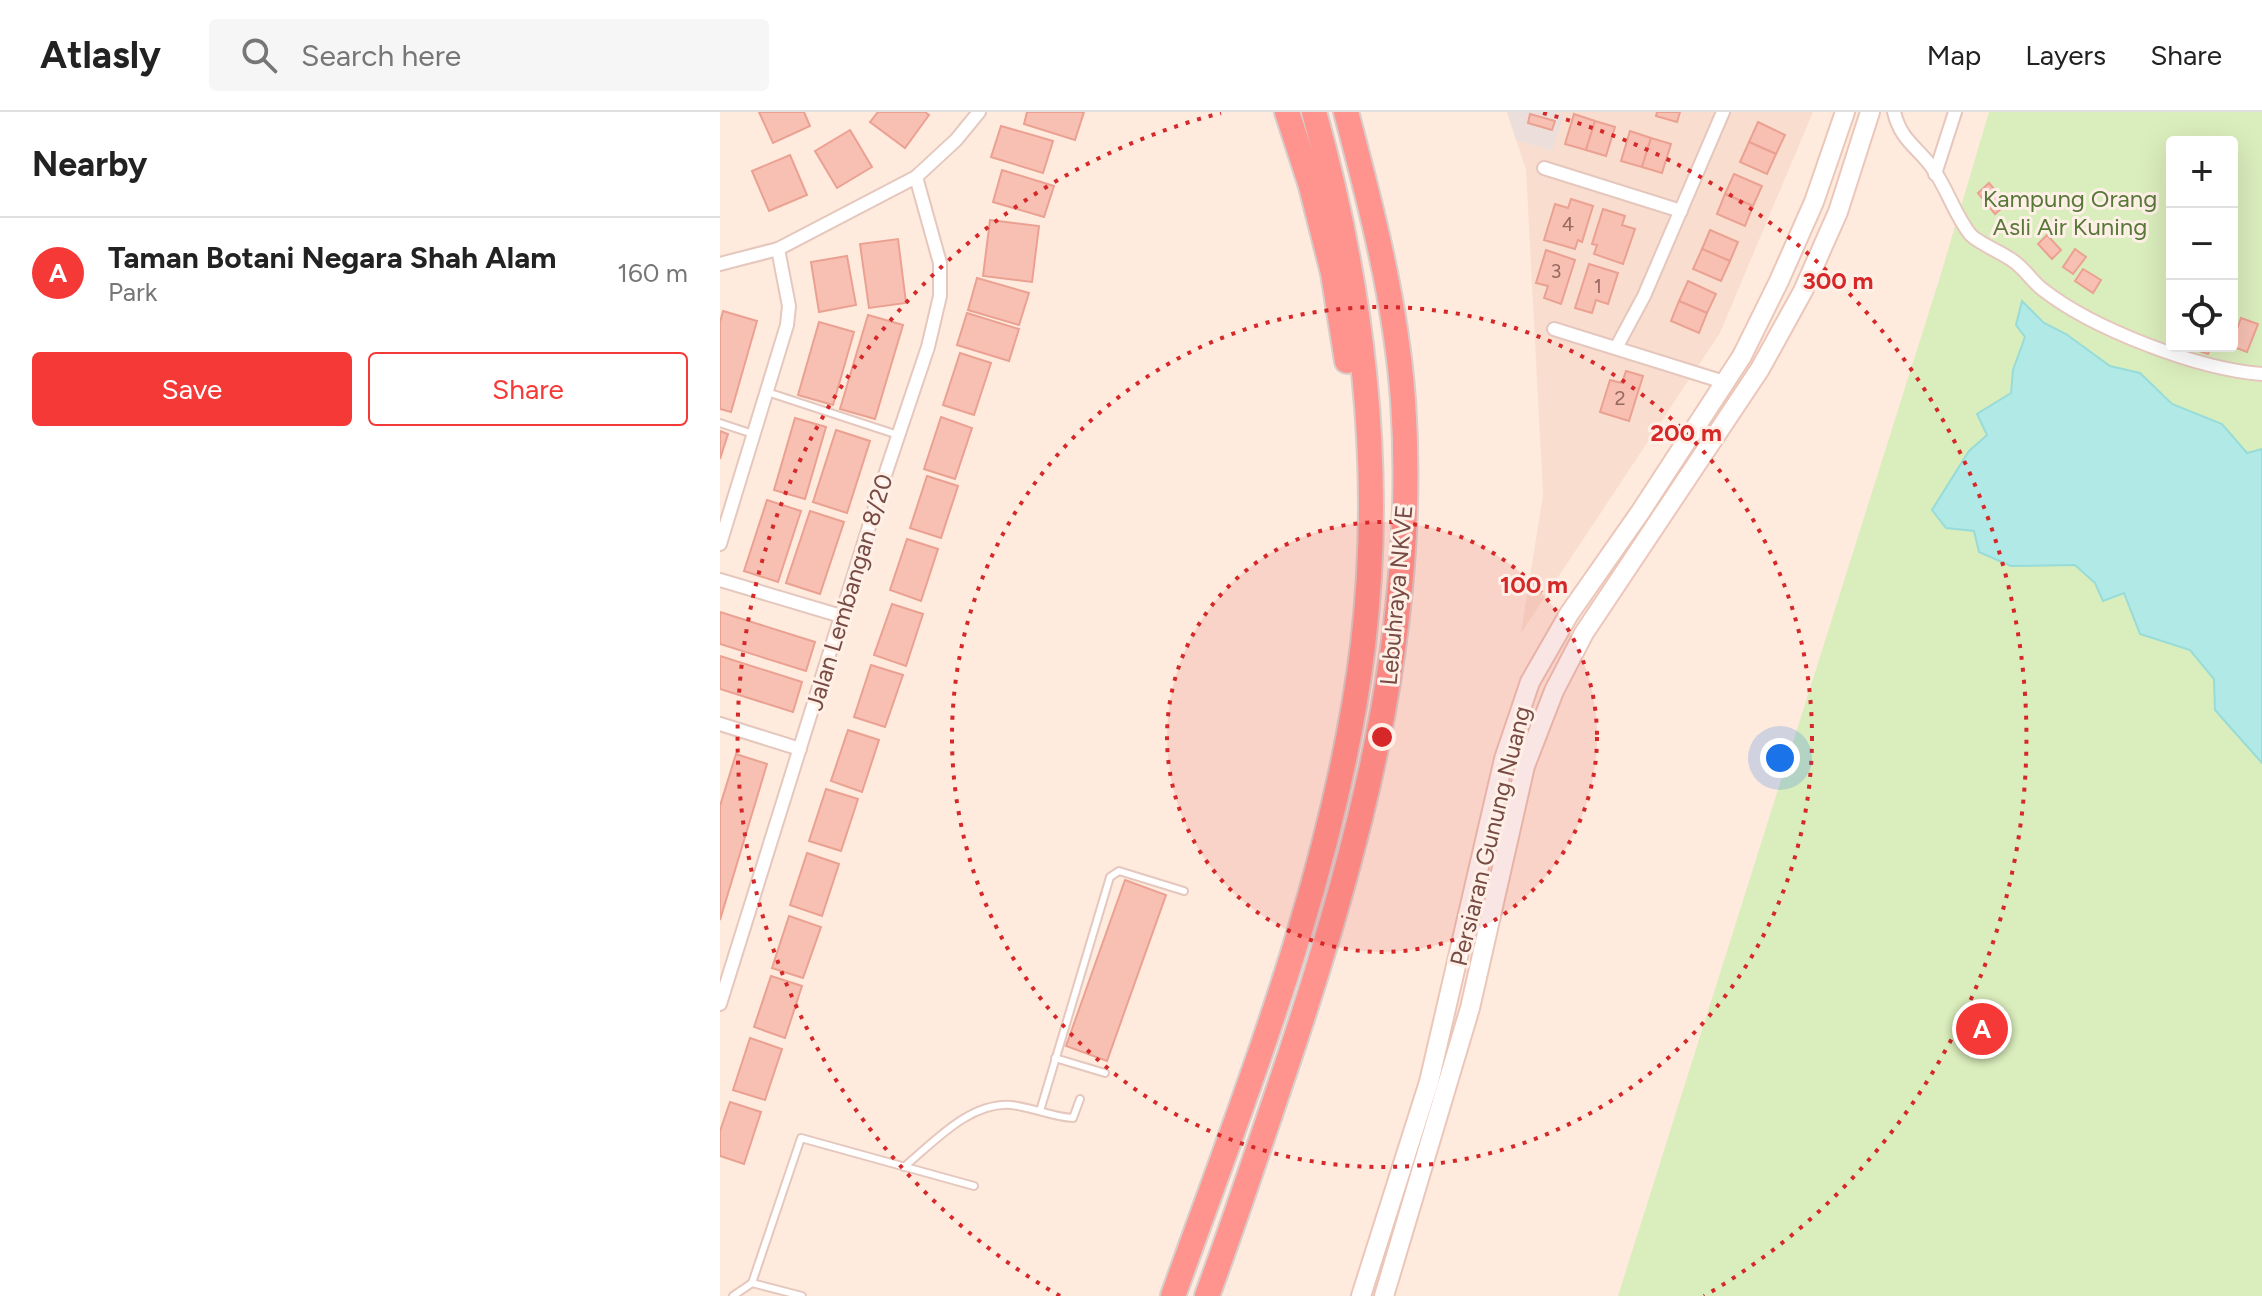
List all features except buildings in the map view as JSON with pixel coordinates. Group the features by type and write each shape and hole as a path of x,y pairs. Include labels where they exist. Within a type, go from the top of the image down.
{"highway":[{"path":"1287,112 1311,186 1333,273 1371,485"},
{"name":"Lebuhraya NKVE","path":"1173,1296 1291,955 1322,847 1350,720 1362,646 1368,589 1371,485 1363,359 1354,291 1329,166 1314,112"},
{"name":"Lebuhraya NKVE","path":"1207,1296 1321,965 1352,854 1386,706 1400,605 1405,520 1403,397 1382,258 1346,112"}],"street":[{"path":"720,264 778,249 916,177 956,140 979,112"},
{"path":"1616,348 1644,296 1723,112"},
{"name":"Persiaran Gunung Nuang","path":"1361,1296 1429,1082 1504,759 1530,682 1569,614 1641,511 1742,356 1814,202 1845,112"},
{"name":"Persiaran Gunung Nuang","path":"1384,1296 1470,1008 1525,766 1554,691 1584,633 1760,369 1803,291 1838,212 1870,112"},
{"path":"1894,112 1898,129 1935,174 1972,237 2017,263 2042,289 2089,317 2147,345 2199,363 2262,374"},
{"path":"1935,174 1955,112"},
{"path":"1544,168 1681,211"},
{"name":"Jalan Lembangan 8/20","path":"720,1004 724,977 928,347 940,296 940,263 916,177"},
{"path":"720,544 787,325 789,306 778,249"},
{"path":"1554,329 1724,382"},
{"path":"720,580 841,616"},
{"path":"720,724 800,749"}],"lane":[{"path":"767,392 898,435"},
{"path":"720,423 753,434"},
{"path":"1040,1111 1110,877 1119,871 1184,891"},
{"path":"1055,1058 1105,1073"},
{"path":"904,1167 944,1130 983,1110 1010,1105 1073,1118 1080,1099"},
{"path":"733,1296 752,1283 801,1138 974,1186"},
{"path":"752,1283 802,1296"}],"shaded area":[{"path":"1507,112 1813,112 1720,333 1521,633 1543,495 1526,170"},
{"path":"1507,112 1554,112 1564,115 1552,151 1516,140"}],"green space":[{"name":"Kampung Orang Asli Air Kuning","path":"1989,112 2262,112 2262,449 2247,454 2222,424 2172,404 2140,373 2110,366 2066,334 2044,323 2025,337 2013,370 2011,393 1977,414 1987,435 1969,451 1946,528 1974,531 1979,552 2011,566 2075,565 2095,583 2103,601 2124,592 2140,634 2190,650 2214,679 2215,710 2262,763 2262,1296 1618,1296 1940,277"}],"water":[{"path":"2022,301 2044,323 2066,334 2110,366 2140,373 2172,404 2222,424 2247,453 2262,449 2262,763 2215,710 2214,679 2190,650 2140,634 2124,593 2103,601 2095,583 2075,565 2011,566 1979,552 1974,531 1946,528 1932,510 1969,451 1987,435 1977,414 2011,393 2013,370 2025,337 2016,325"}],"place":[{"name":"Taman Botani Negara Shah Alam","path":"1982,1029"}]}
